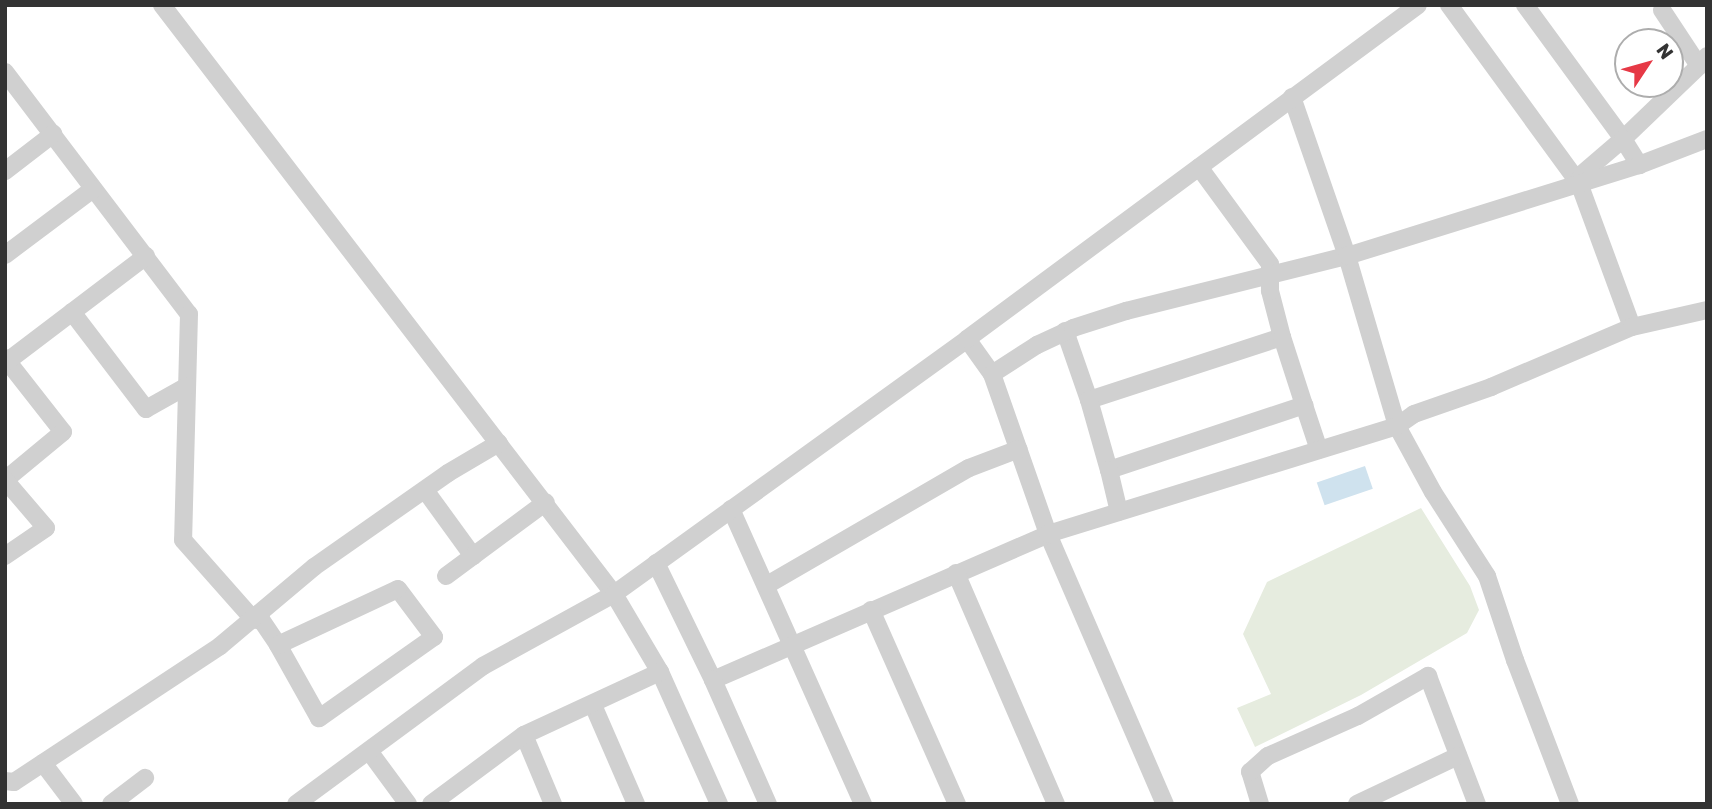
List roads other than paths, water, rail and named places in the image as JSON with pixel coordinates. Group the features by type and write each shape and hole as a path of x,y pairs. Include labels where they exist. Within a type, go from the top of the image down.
{"street":[{"path":"162,5 614,594 660,672 719,804"},
{"path":"296,804 508,650 614,594 967,339 1418,5"},
{"path":"1449,5 1579,183 1632,327"},
{"path":"1525,5 1639,165"},
{"path":"1579,183 1582,174 1623,139 1703,61 1662,7"},
{"path":"5,72 189,314 183,540 253,619 262,621 319,718 434,637 398,589 278,645"},
{"path":"1292,97 1347,256 1397,426 1433,492 1487,576 1515,660 1570,804"},
{"path":"5,171 53,134"},
{"path":"992,374 1037,345 1066,331 1126,311 1347,256 1639,165 1707,139"},
{"path":"1199,167 1270,264 1269,274 1282,337 1319,450"},
{"path":"5,255 93,189"},
{"path":"5,556 46,528 5,480 63,432 6,361 146,256"},
{"path":"713,680 1048,534 1397,426 1414,414 1491,387 1632,327 1707,310"},
{"path":"72,312 146,409 187,386"},
{"path":"1066,331 1089,400 1119,512"},
{"path":"1089,400 1282,337"},
{"path":"967,339 992,374 1048,534 1165,804"},
{"path":"1109,470 1304,405"},
{"path":"5,781 14,782 220,646 314,567 425,490 499,443"},
{"path":"767,585 969,468 1018,449"},
{"path":"425,490 473,556"},
{"path":"446,576 546,502"},
{"path":"731,509 863,804"},
{"path":"656,563 713,680 768,804"},
{"path":"956,573 1056,804"},
{"path":"872,610 957,804"},
{"path":"431,804 524,736 660,672"},
{"path":"1260,804 1250,772 1268,756 1358,716 1428,676 1476,804"},
{"path":"593,705 636,804"},
{"path":"524,736 553,804"},
{"path":"369,751 408,804"},
{"path":"1357,804 1458,756"},
{"path":"43,763 74,804"},
{"path":"111,804 145,778"}],"water":[{"path":"1365,466 1373,489 1325,505 1317,483"}]}
